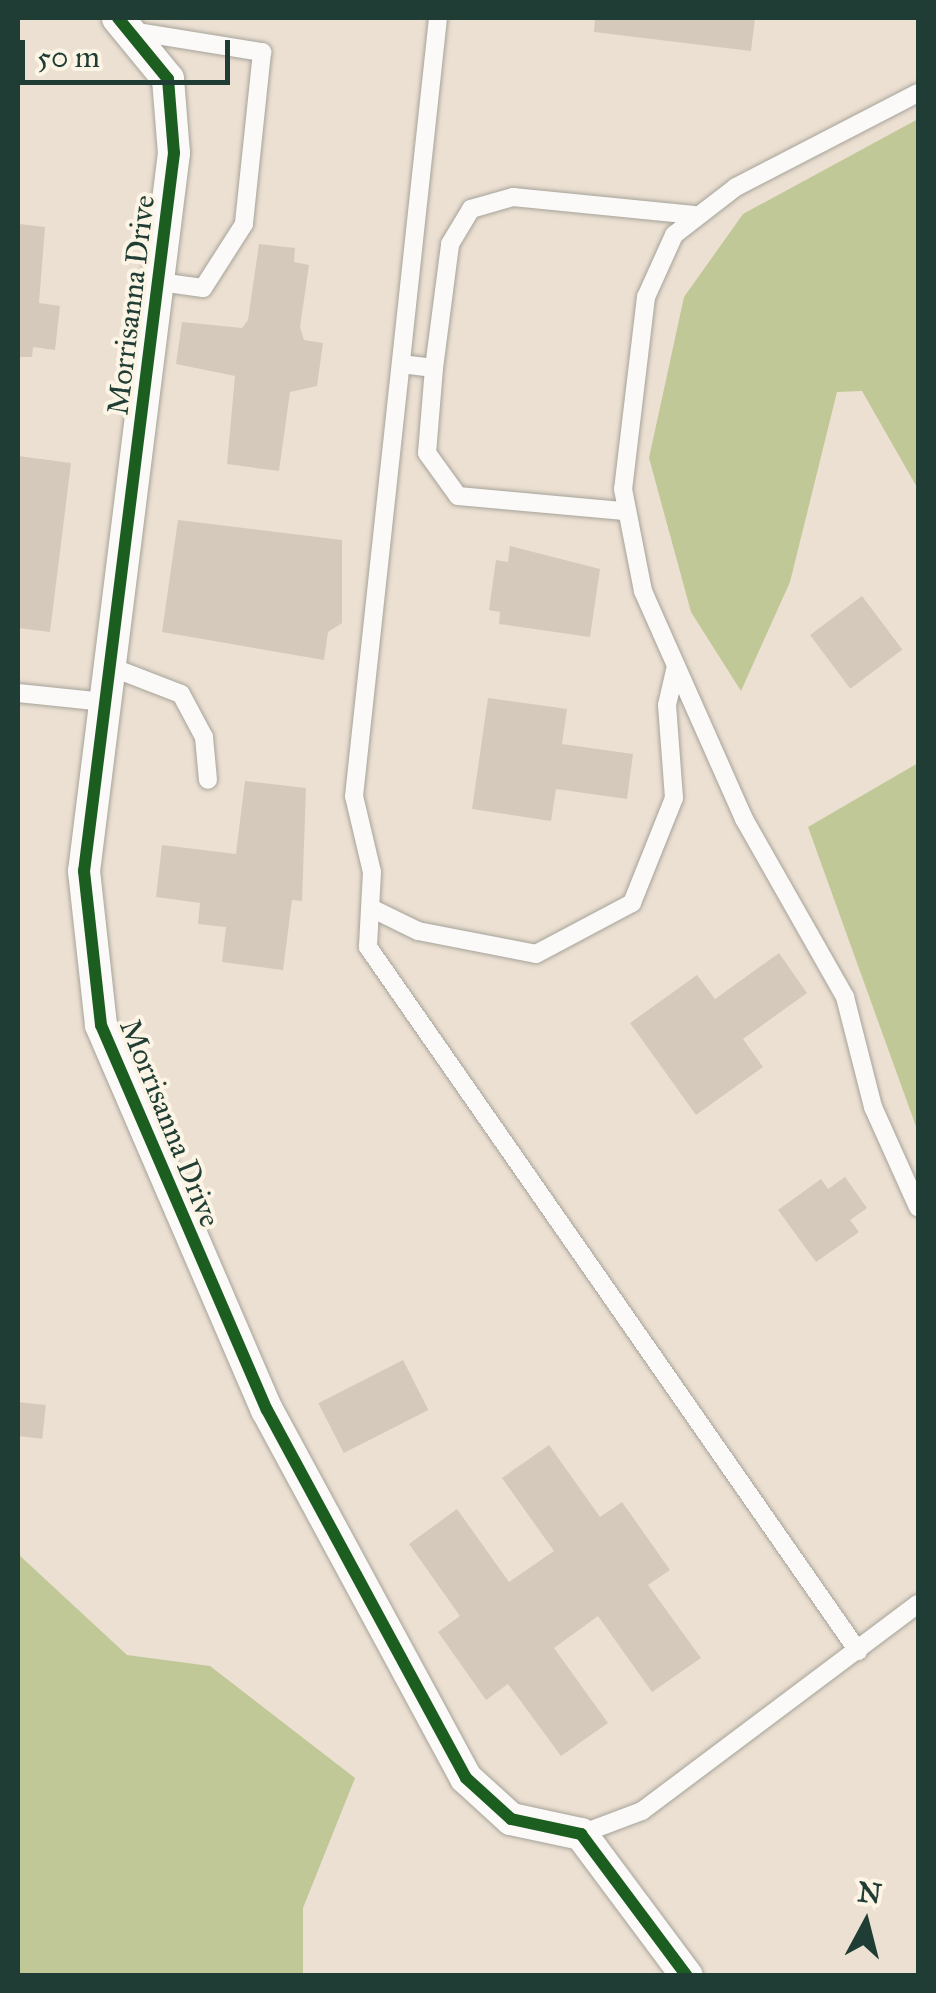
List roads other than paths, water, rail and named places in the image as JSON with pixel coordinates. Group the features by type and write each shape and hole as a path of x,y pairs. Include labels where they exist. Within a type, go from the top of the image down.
{"street":[{"name":"Morrisanna Drive","path":"128,25 172,94 160,282 84,871 89,974 169,1190 305,1487 466,1778 511,1819 581,1834"},
{"path":"581,1834 687,1976"}],"lane":[{"path":"438,18 354,796 372,908 373,963 858,1650"},
{"path":"128,25 262,52 244,224 203,288 160,282"},
{"path":"918,94 694,215 660,258 646,297 624,511 643,591 744,819 845,997 873,1107 918,1207"},
{"path":"624,511 476,502 444,486 427,453 450,244 472,210 513,197 694,215"},
{"path":"401,364 434,368"},
{"path":"372,908 418,931 536,954 632,903 674,798 667,704 676,666"},
{"path":"111,667 180,694 204,736 208,780"},
{"path":"18,693 105,702"},
{"path":"581,1834 642,1811 918,1604"}]}
